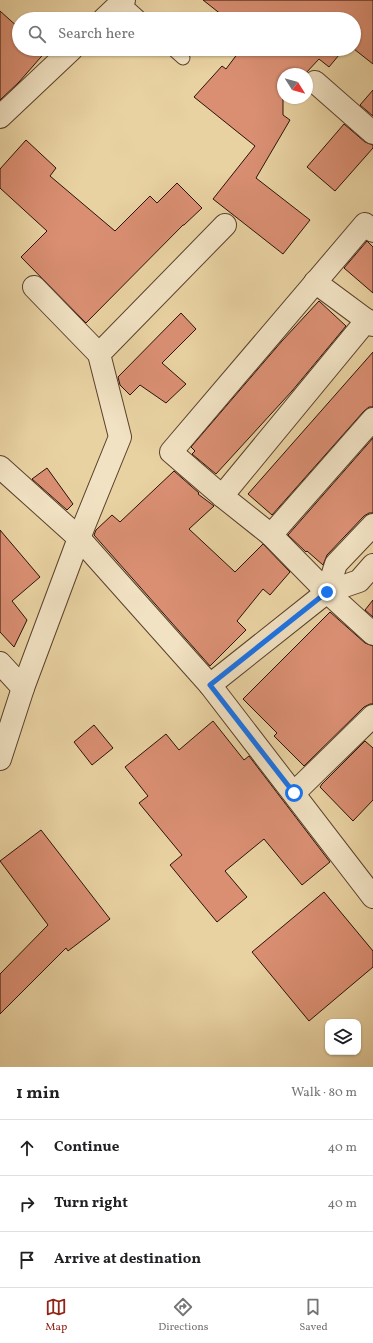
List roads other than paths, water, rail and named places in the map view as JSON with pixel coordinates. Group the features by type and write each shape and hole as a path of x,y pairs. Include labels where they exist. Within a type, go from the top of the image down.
{"street":[{"path":"111,12 123,1"},
{"path":"0,117 65,56"},
{"path":"315,82 373,132"},
{"path":"373,232 364,224 172,452 222,496 271,535 327,592 373,634"},
{"path":"99,354 225,225"},
{"path":"222,496 370,322 315,282"},
{"path":"0,759 23,688 79,538 120,437 99,354 34,287"},
{"path":"271,535 373,419"},
{"path":"0,467 79,538 210,685 294,793 370,886"},
{"path":"327,592 336,564 373,525"},
{"path":"210,685 327,592 359,581 373,565"},
{"path":"0,663 23,688"},
{"path":"294,793 373,716"}],"lane":[{"path":"123,1 134,12"}]}
